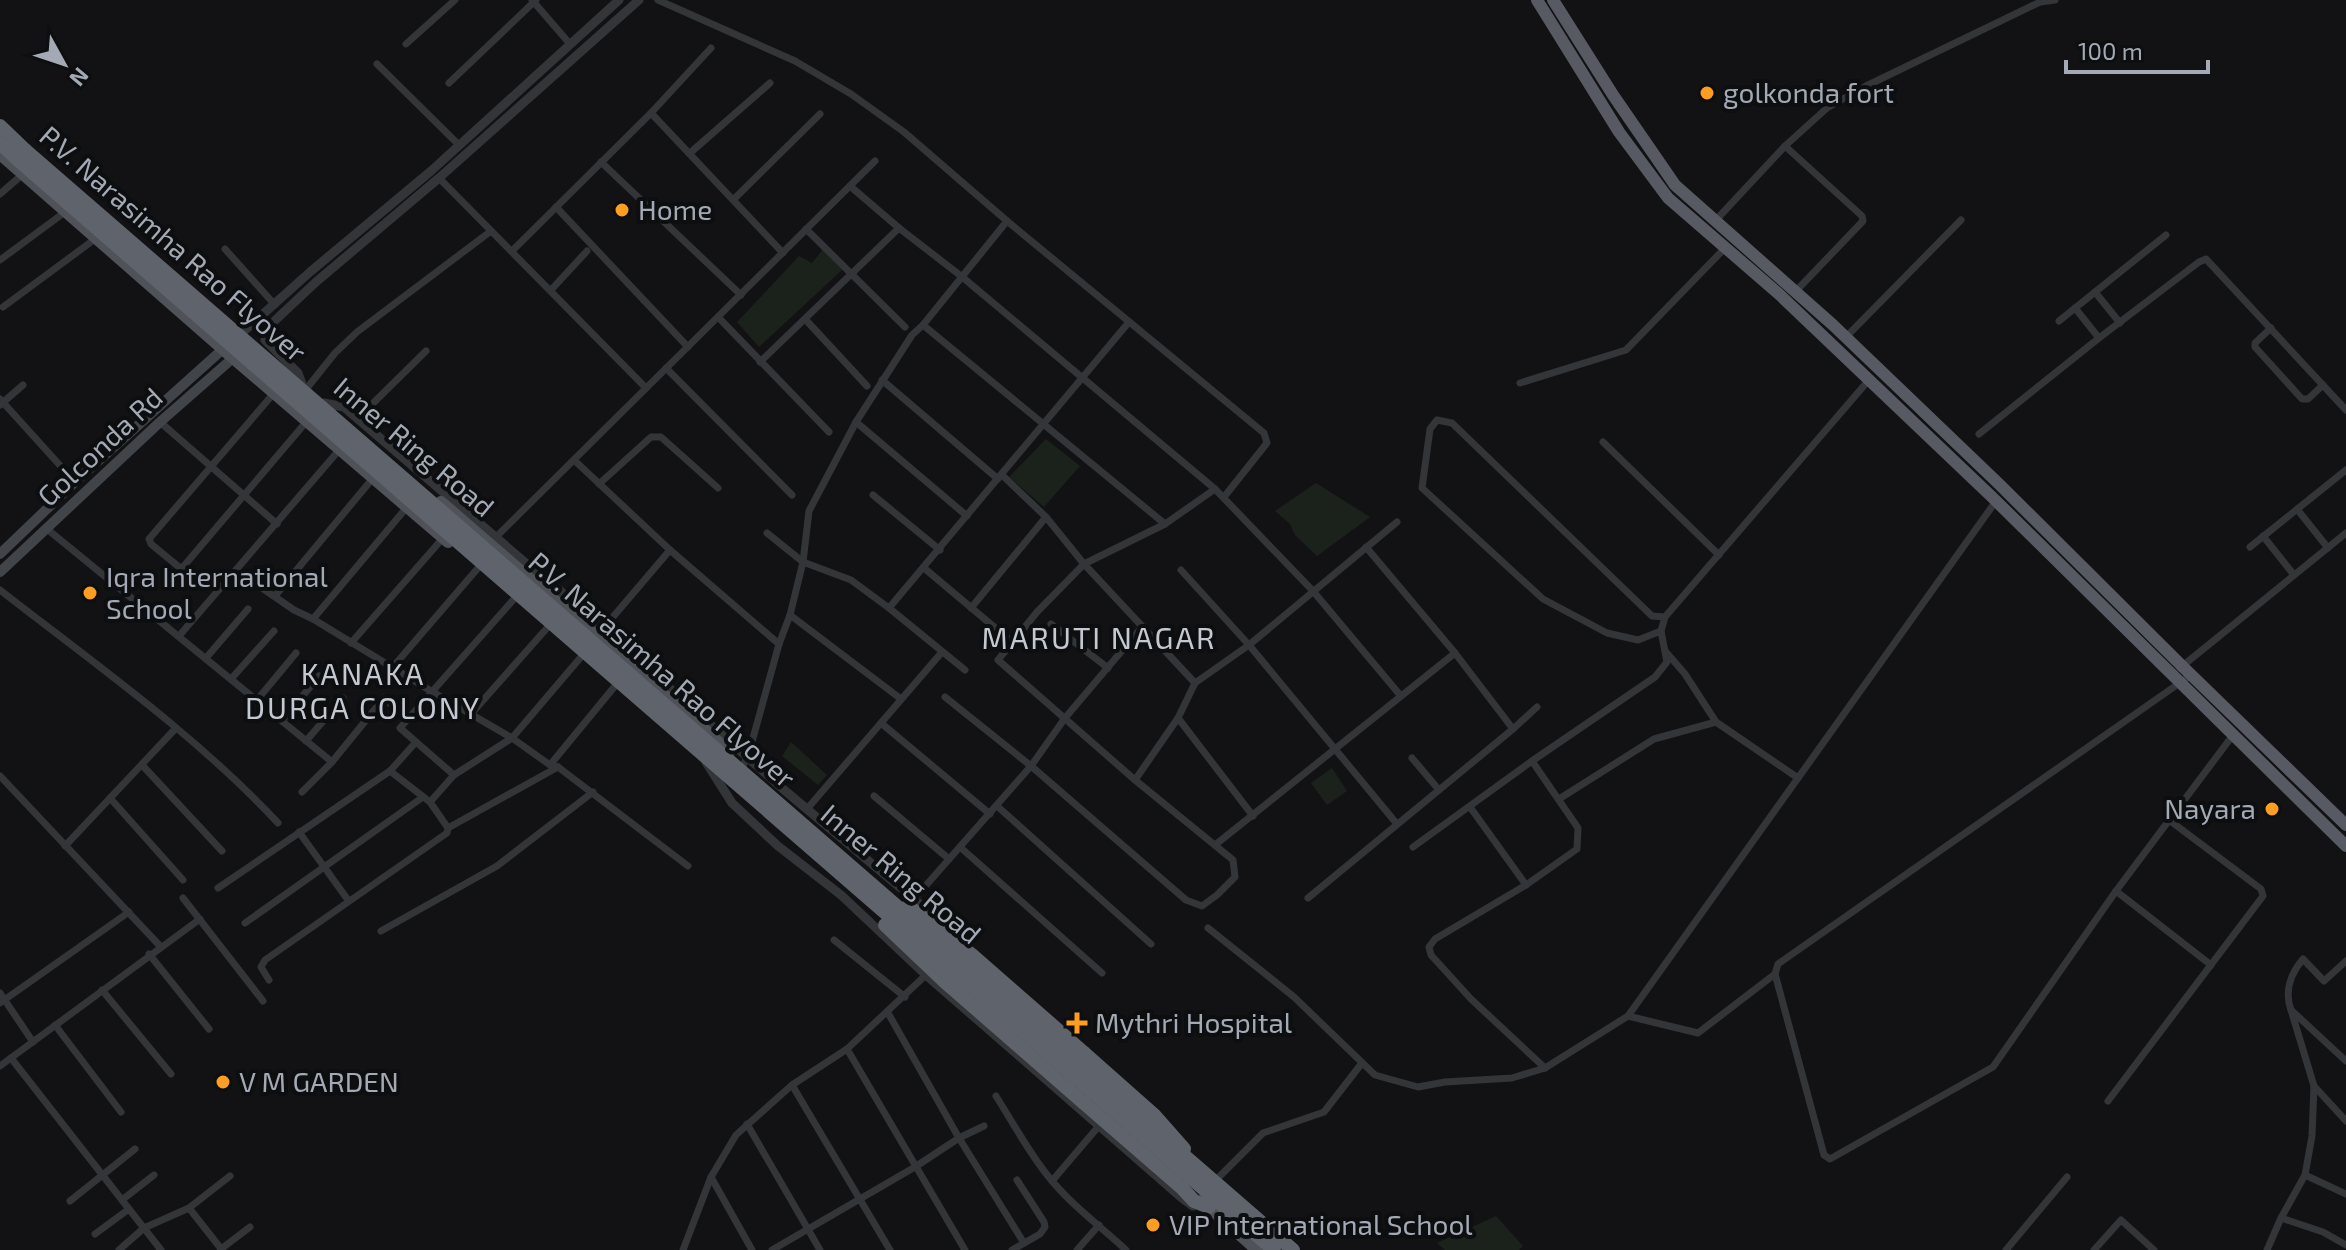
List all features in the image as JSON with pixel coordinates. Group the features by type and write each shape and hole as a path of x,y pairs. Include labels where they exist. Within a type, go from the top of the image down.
{"highway":[{"path":"1537,0 1619,132 1668,198 1780,295 2181,675 2346,825"},
{"path":"1553,0 1675,185 1846,337 1999,484 2181,675 2233,735 2346,846"},
{"name":"P.V. Narasimha Rao Flyover","path":"0,124 1274,1250"},
{"name":"P.V. Narasimha Rao Flyover","path":"0,143 774,810 1293,1250"},
{"path":"774,810 972,955 1154,1115 1192,1160"},
{"path":"774,810 944,981 1194,1201 1212,1210"}],"main road":[{"name":"Inner Ring Road","path":"0,124 324,403 493,540 600,633 613,650 745,761 798,819 1017,1004 1192,1160 1302,1250"},
{"path":"0,154 150,285 167,266"},
{"name":"Inner Ring Road","path":"150,285 706,761 931,970 1256,1250"},
{"name":"Golconda Rd","path":"0,572 228,354"},
{"name":"Golconda Rd","path":"0,554 75,482 228,354"},
{"path":"597,670 613,650"}],"street":[{"path":"437,0 446,9"},
{"path":"406,44 455,0"},
{"path":"243,332 379,216 619,0"},
{"path":"491,231 357,332 305,386 298,373 265,340 268,327 316,282 439,178 639,0"},
{"path":"658,0 795,61 851,94 904,132 1264,433 1267,443 1224,497"},
{"path":"1716,220 1785,146 1827,108 2040,2 2055,0"},
{"path":"449,83 534,1 570,44"},
{"path":"512,251 651,113 711,48"},
{"path":"377,64 459,145"},
{"path":"690,153 770,83"},
{"path":"651,113 783,253"},
{"path":"734,199 820,114"},
{"path":"1785,146 1862,216 1863,221 1796,291"},
{"path":"324,403 344,407 493,540 875,161"},
{"path":"601,162 741,295"},
{"path":"0,194 23,174"},
{"path":"439,178 646,388"},
{"path":"850,186 1224,497 1313,591 1400,695"},
{"path":"556,207 688,347"},
{"path":"0,260 65,212"},
{"path":"1846,337 1961,220"},
{"path":"745,761 790,615 803,562 809,511 856,422 912,335 1007,221"},
{"path":"760,362 899,228"},
{"path":"806,229 905,327"},
{"path":"2059,321 2166,235"},
{"path":"3,307 95,239"},
{"path":"1520,383 1626,350 1725,248"},
{"path":"225,249 275,305"},
{"path":"551,290 587,251"},
{"path":"1979,434 2099,338 2206,259 2346,410"},
{"path":"2095,292 2120,323"},
{"path":"2075,308 2099,338"},
{"path":"718,317 829,432"},
{"path":"805,319 867,386"},
{"path":"889,608 1129,322"},
{"path":"923,325 1165,524"},
{"path":"2271,328 2254,346 2300,397 2308,399 2323,385"},
{"path":"357,419 426,351"},
{"path":"666,368 792,495"},
{"path":"882,380 1046,517 1084,564 1195,683"},
{"path":"1413,847 1655,677 1667,662 1661,631 1665,617 1868,381"},
{"path":"23,385 1,402 75,482"},
{"path":"274,392 149,539 151,544 183,567 307,421"},
{"path":"1661,631 1638,640 1607,633 1543,599 1422,488 1430,429 1437,420 1452,423 1652,616 1665,617"},
{"path":"160,422 277,524"},
{"path":"856,422 967,516"},
{"path":"599,484 651,437 661,437 718,488"},
{"path":"1603,442 1719,555"},
{"path":"179,636 340,449"},
{"path":"574,460 670,550 779,644"},
{"path":"2250,547 2346,470"},
{"path":"275,596 373,478"},
{"path":"945,697 1031,766 1186,900 1202,906 1217,895 1235,877 1233,860 1135,780 998,660 1084,564 1165,524 1215,489"},
{"path":"873,495 940,550"},
{"path":"1208,928 1294,997 1375,1075 1418,1087 1445,1082 1512,1078 1545,1068 1628,1016 1996,501"},
{"path":"313,619 407,507"},
{"path":"2297,509 2328,548"},
{"path":"971,608 1046,517"},
{"path":"1135,780 1178,718 1195,683 1249,645 1397,522"},
{"path":"47,529 332,762"},
{"path":"767,533 803,562 851,580 965,670"},
{"path":"2233,735 2116,891 1993,1067 1830,1159 1824,1155 1775,974 1778,964 2181,675 2346,533"},
{"path":"2263,536 2294,575"},
{"path":"351,643 443,538"},
{"path":"1366,547 1455,653 1513,729"},
{"path":"670,550 600,633 745,761 999,970 1017,1004"},
{"path":"392,668 478,568"},
{"path":"924,568 1012,642"},
{"path":"236,570 294,610 512,738 593,792 688,866"},
{"path":"1181,570 1249,645 1397,824"},
{"path":"0,590 176,728 245,788 278,823"},
{"path":"454,775 400,728 514,599"},
{"path":"206,658 248,609"},
{"path":"790,615 901,699"},
{"path":"1051,624 1108,668"},
{"path":"914,899 1031,766 1065,718 1142,627"},
{"path":"471,714 547,628"},
{"path":"231,679 274,631"},
{"path":"1666,651 1716,722 1798,778"},
{"path":"807,809 942,652"},
{"path":"257,700 296,653"},
{"path":"1215,845 1455,653"},
{"path":"245,923 324,866 427,799 454,775 512,738 581,657"},
{"path":"282,721 319,676"},
{"path":"269,980 261,967 265,960 447,833 448,828 554,766 615,686"},
{"path":"306,741 343,698"},
{"path":"302,792 332,762 384,698 407,718"},
{"path":"1308,898 1537,707"},
{"path":"1178,718 1253,816"},
{"path":"1559,799 1654,739 1716,722"},
{"path":"881,723 990,814"},
{"path":"65,846 176,728"},
{"path":"218,888 390,771 416,742"},
{"path":"1412,758 1439,790"},
{"path":"1532,761 1578,828 1577,849 1526,885 1435,939 1429,947 1431,955 1471,999 1545,1068"},
{"path":"142,765 222,851"},
{"path":"390,771 427,799 448,828"},
{"path":"0,776 160,946"},
{"path":"381,931 497,866 593,792"},
{"path":"874,796 949,859"},
{"path":"110,798 183,880"},
{"path":"997,806 1151,944"},
{"path":"1470,807 1526,885"},
{"path":"2108,1101 2263,896 2261,889 2169,820"},
{"path":"299,832 348,900"},
{"path":"960,847 1102,973"},
{"path":"2116,891 2211,965"},
{"path":"183,898 263,1001"},
{"path":"33,1042 2,998 129,912"},
{"path":"0,1066 200,919"},
{"path":"834,940 905,997"},
{"path":"149,954 209,1029"},
{"path":"2267,1250 2305,1175 2312,1136 2314,1086 2289,1003 2292,971 2303,959 2324,981 2346,961"},
{"path":"683,1250 711,1177 736,1135 792,1085 847,1049 931,970 1098,1127 1188,1203 1204,1211 1212,1210"},
{"path":"1628,1016 1698,1033 1775,974"},
{"path":"102,990 171,1074"},
{"path":"2291,1010 2346,1061"},
{"path":"888,1013 959,1138 1024,1243"},
{"path":"55,1025 121,1112"},
{"path":"847,1049 965,1250"},
{"path":"11,1058 161,1250"},
{"path":"1216,1180 1263,1133 1324,1112 1362,1063"},
{"path":"792,1085 890,1250"},
{"path":"2314,1086 2346,1121"},
{"path":"996,1096 1026,1147 1052,1181 1126,1250"},
{"path":"747,1124 820,1250"},
{"path":"772,1250 984,1126"},
{"path":"1052,1181 1098,1127"},
{"path":"70,1201 135,1149"},
{"path":"122,1200 154,1175"},
{"path":"2305,1175 2346,1194"},
{"path":"119,1250 144,1228 189,1208 230,1176"},
{"path":"711,1177 751,1249"},
{"path":"2006,1250 2067,1177"},
{"path":"1012,1250 1040,1234 1045,1227 1017,1180"},
{"path":"189,1208 221,1250 250,1227"},
{"path":"95,1234 129,1209"},
{"path":"2281,1218 2323,1232 2346,1245"},
{"path":"2094,1250 2121,1220 2154,1250"},
{"path":"1077,1250 1099,1225"}],"shaded area":[{"path":"823,249 842,270 759,347 737,322 799,256 812,263"},
{"path":"1046,439 1080,466 1044,507 1009,477"},
{"path":"1316,483 1370,517 1317,556 1275,511"},
{"path":"791,742 827,775 818,785 782,756"},
{"path":"1332,768 1347,791 1327,805 1311,783"},
{"path":"1496,1216 1523,1246 1519,1250 1445,1250 1437,1243"}],"place":[{"name":"golkonda fort","path":"1707,93"},
{"name":"Home","path":"622,210"},
{"name":"Iqra International School","path":"90,593"},
{"name":"Nayara","path":"2272,809"},
{"name":"Mythri Hospital","path":"1077,1023"},
{"name":"V M GARDEN","path":"223,1082"},
{"name":"VIP International School","path":"1153,1225"}],"district":[{"name":"MARUTI NAGAR","path":"1099,639"},
{"name":"KANAKA DURGA COLONY","path":"363,692"}]}
